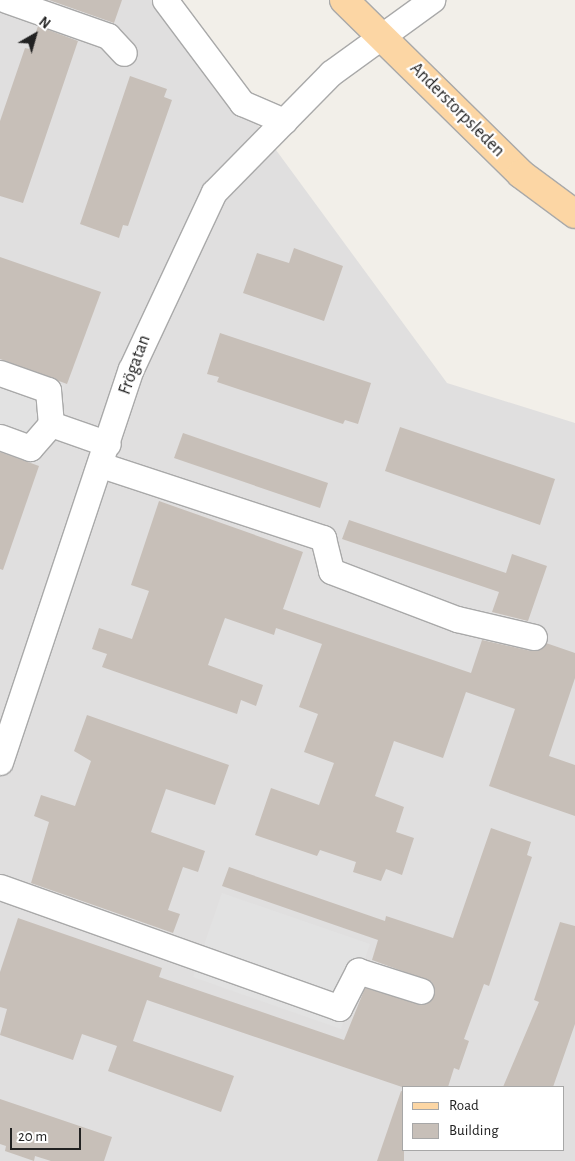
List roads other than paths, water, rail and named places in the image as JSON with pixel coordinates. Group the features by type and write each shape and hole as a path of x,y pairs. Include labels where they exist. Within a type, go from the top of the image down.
{"main road":[{"name":"Anderstorpsleden","path":"344,0 522,174 575,214"}],"street":[{"path":"6,0 108,36 124,53"},
{"path":"165,0 242,104 284,121"},
{"name":"Frögatan","path":"0,762 131,369 214,192 331,73 432,0"},
{"path":"0,374 48,390 51,424 30,448 0,437"},
{"path":"51,424 104,454 322,538 331,571 457,619 534,637"},
{"path":"0,887 339,1008 358,970 421,991"}]}
